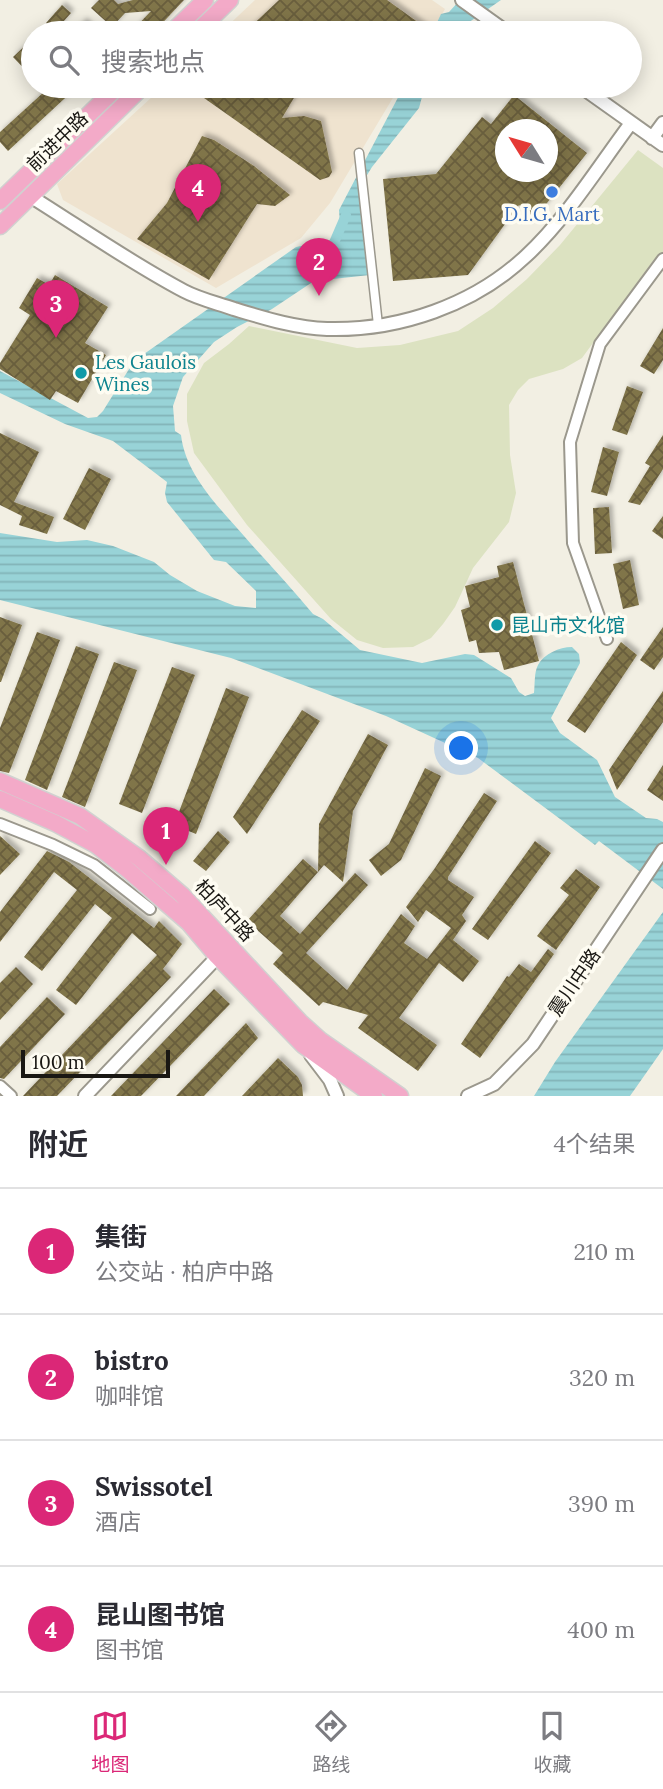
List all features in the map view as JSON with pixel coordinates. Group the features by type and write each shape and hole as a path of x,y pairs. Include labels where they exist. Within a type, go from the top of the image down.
{"main road":[{"path":"183,21 205,0"},
{"path":"208,21 230,0"},
{"name":"前进中路","path":"0,201 106,98"},
{"name":"前进中路","path":"0,226 131,98"},
{"name":"柏庐中路","path":"0,781 57,804 100,829 182,895 320,1040 400,1096"},
{"name":"柏庐中路","path":"0,799 55,822 96,845 189,923 303,1045 374,1096"}],"street":[{"path":"462,0 491,21"},
{"path":"597,98 658,141 663,123"},
{"path":"30,196 185,291 269,320 327,329 378,325 438,310 464,299 494,281 526,256 553,226 631,123"},
{"path":"359,153 378,325"},
{"path":"607,639 573,543 570,442 600,344 663,259"},
{"path":"0,824 94,865 150,909"},
{"name":"震川中路","path":"468,1096 494,1084 533,1044 663,850"},
{"path":"85,1096 217,956 230,946"},
{"path":"303,1045 330,1080 337,1096"},
{"path":"0,1086 11,1096"}],"shaded area":[{"path":"255,0 432,0 445,9 438,21 233,21"},
{"path":"151,98 393,98 330,203 301,238 216,288 63,200 57,184"}],"green space":[{"path":"638,150 663,168 663,254 653,261 582,358 563,369 529,379 509,405 510,455 516,493 509,522 473,568 455,607 443,624 431,638 413,647 383,648 357,640 331,619 247,525 194,453 187,421 187,394 204,363 249,326 357,348 400,345 458,331 493,308 527,279 560,245"}],"water":[{"path":"460,0 501,0 471,21 438,21 441,14 449,12"},
{"path":"398,98 422,98 419,108 361,185 370,275 314,281 214,342 183,377 173,406 175,431 181,435 190,466 218,507 313,614 323,619 360,650 422,663 465,654 474,655 511,678 519,692 525,696 534,693 535,675 541,661 548,654 572,647 579,654 580,663 551,718 560,733 597,760 615,797 646,818 663,822 663,889 599,841 595,845 478,758 386,716 231,658 0,600 0,533 57,542 87,540 113,546 154,562 197,591 235,606 256,608 256,591 226,562 214,560 167,502 167,482 113,441 65,424 0,393 0,371 88,418 97,417 134,361 296,247 341,238 339,210"},
{"path":"663,912 663,1049 630,1096 534,1096 555,1062"}],"building":[{"path":"99,0 114,0 118,4 133,0 184,0 164,21 141,21 151,11 125,13 118,21 105,21 91,8"},
{"path":"279,0 387,0 416,21 257,21"},
{"path":"62,5 71,13 64,21 48,21"},
{"path":"21,49 21,65 13,57"},
{"path":"37,98 65,98 8,151 0,142 0,132"},
{"path":"204,98 294,98 282,118 304,116 321,121 332,172 329,177 320,180"},
{"path":"512,98 518,98 544,119 495,119 495,182 558,182 558,130 587,153 535,218 519,205 468,275 393,281 383,179 436,174 482,117 491,124"},
{"path":"202,136 214,140 254,166 290,195 275,206 257,204 209,280 137,239 167,203"},
{"path":"55,275 108,307 85,343 106,355 78,403 56,391 50,400 0,369 0,363 30,315 19,308 37,278 49,285"},
{"path":"663,328 663,360 654,374 640,366"},
{"path":"627,386 643,392 627,435 612,430"},
{"path":"0,433 39,452 14,502 54,517 47,534 19,525 22,516 0,505"},
{"path":"663,435 663,469 640,505 628,502 650,466 645,463"},
{"path":"603,447 619,452 607,496 591,492"},
{"path":"89,468 111,479 85,530 63,519"},
{"path":"609,507 612,553 595,554 593,508"},
{"path":"663,516 663,539 652,531"},
{"path":"630,560 639,605 623,609 613,564"},
{"name":"昆山市文化馆","path":"513,562 539,661 504,670 499,652 479,653 476,640 469,642 461,610 470,607 465,586 499,577 497,566"},
{"path":"0,617 22,625 1,682 0,682"},
{"path":"663,627 663,657 654,670 640,660"},
{"path":"37,632 60,640 9,773 0,771 0,728"},
{"path":"621,642 637,655 585,733 567,721"},
{"path":"76,646 99,654 47,790 25,780"},
{"path":"114,662 137,670 85,807 62,797"},
{"path":"172,667 195,675 142,813 119,804"},
{"path":"226,688 249,697 196,834 174,825"},
{"path":"663,691 663,722 617,790 609,770"},
{"path":"302,710 320,721 247,834 233,817"},
{"path":"368,734 388,745 353,811 343,882 324,865 318,872 319,824"},
{"path":"663,765 663,801 647,790"},
{"path":"425,768 441,776 401,860 381,876 369,860 389,844"},
{"path":"484,793 497,801 448,877 448,880 474,897 462,915 466,921 453,940 479,961 463,982 439,963 399,1018 437,1045 418,1071 358,1028 368,1015 323,1002 319,1006 273,964 283,953 247,921 303,859 318,872 280,916 300,934 355,873 368,885 306,953 347,990 401,914 415,926 404,943 427,959 451,928 426,910 418,922 406,907"},
{"path":"218,831 230,842 206,871 193,861"},
{"path":"0,836 20,854 0,875"},
{"path":"535,841 551,853 488,940 472,929"},
{"path":"47,851 69,862 154,928 159,921 182,944 163,969 171,977 57,1096 23,1096 157,955 132,933 76,1005 56,990 112,918 95,904 42,971 24,957 77,890 54,872 0,942 0,912"},
{"path":"576,869 600,887 556,950 537,936 569,895 560,888"},
{"path":"548,949 554,954 480,1058 461,1044 507,976 509,977 519,964 531,972"},
{"path":"16,967 33,984 0,1020 0,983"},
{"path":"214,989 230,1004 141,1096 111,1096"},
{"path":"47,997 65,1014 4,1079 0,1078 0,1047"},
{"path":"246,1023 258,1038 204,1096 176,1096"},
{"path":"278,1058 298,1077 303,1096 242,1096"}],"waterway":[{"path":"330,252 346,215"}],"place":[{"name":"D.I.G. Mart","path":"552,192"},
{"name":"昆山图书馆","path":"198,222"},
{"name":"bistro","path":"319,296"},
{"name":"Swissotel","path":"56,338"},
{"name":"Les Gaulois Wines","path":"81,373"},
{"name":"昆山市文化馆","path":"497,625"},
{"name":"集街","path":"166,865"}]}
